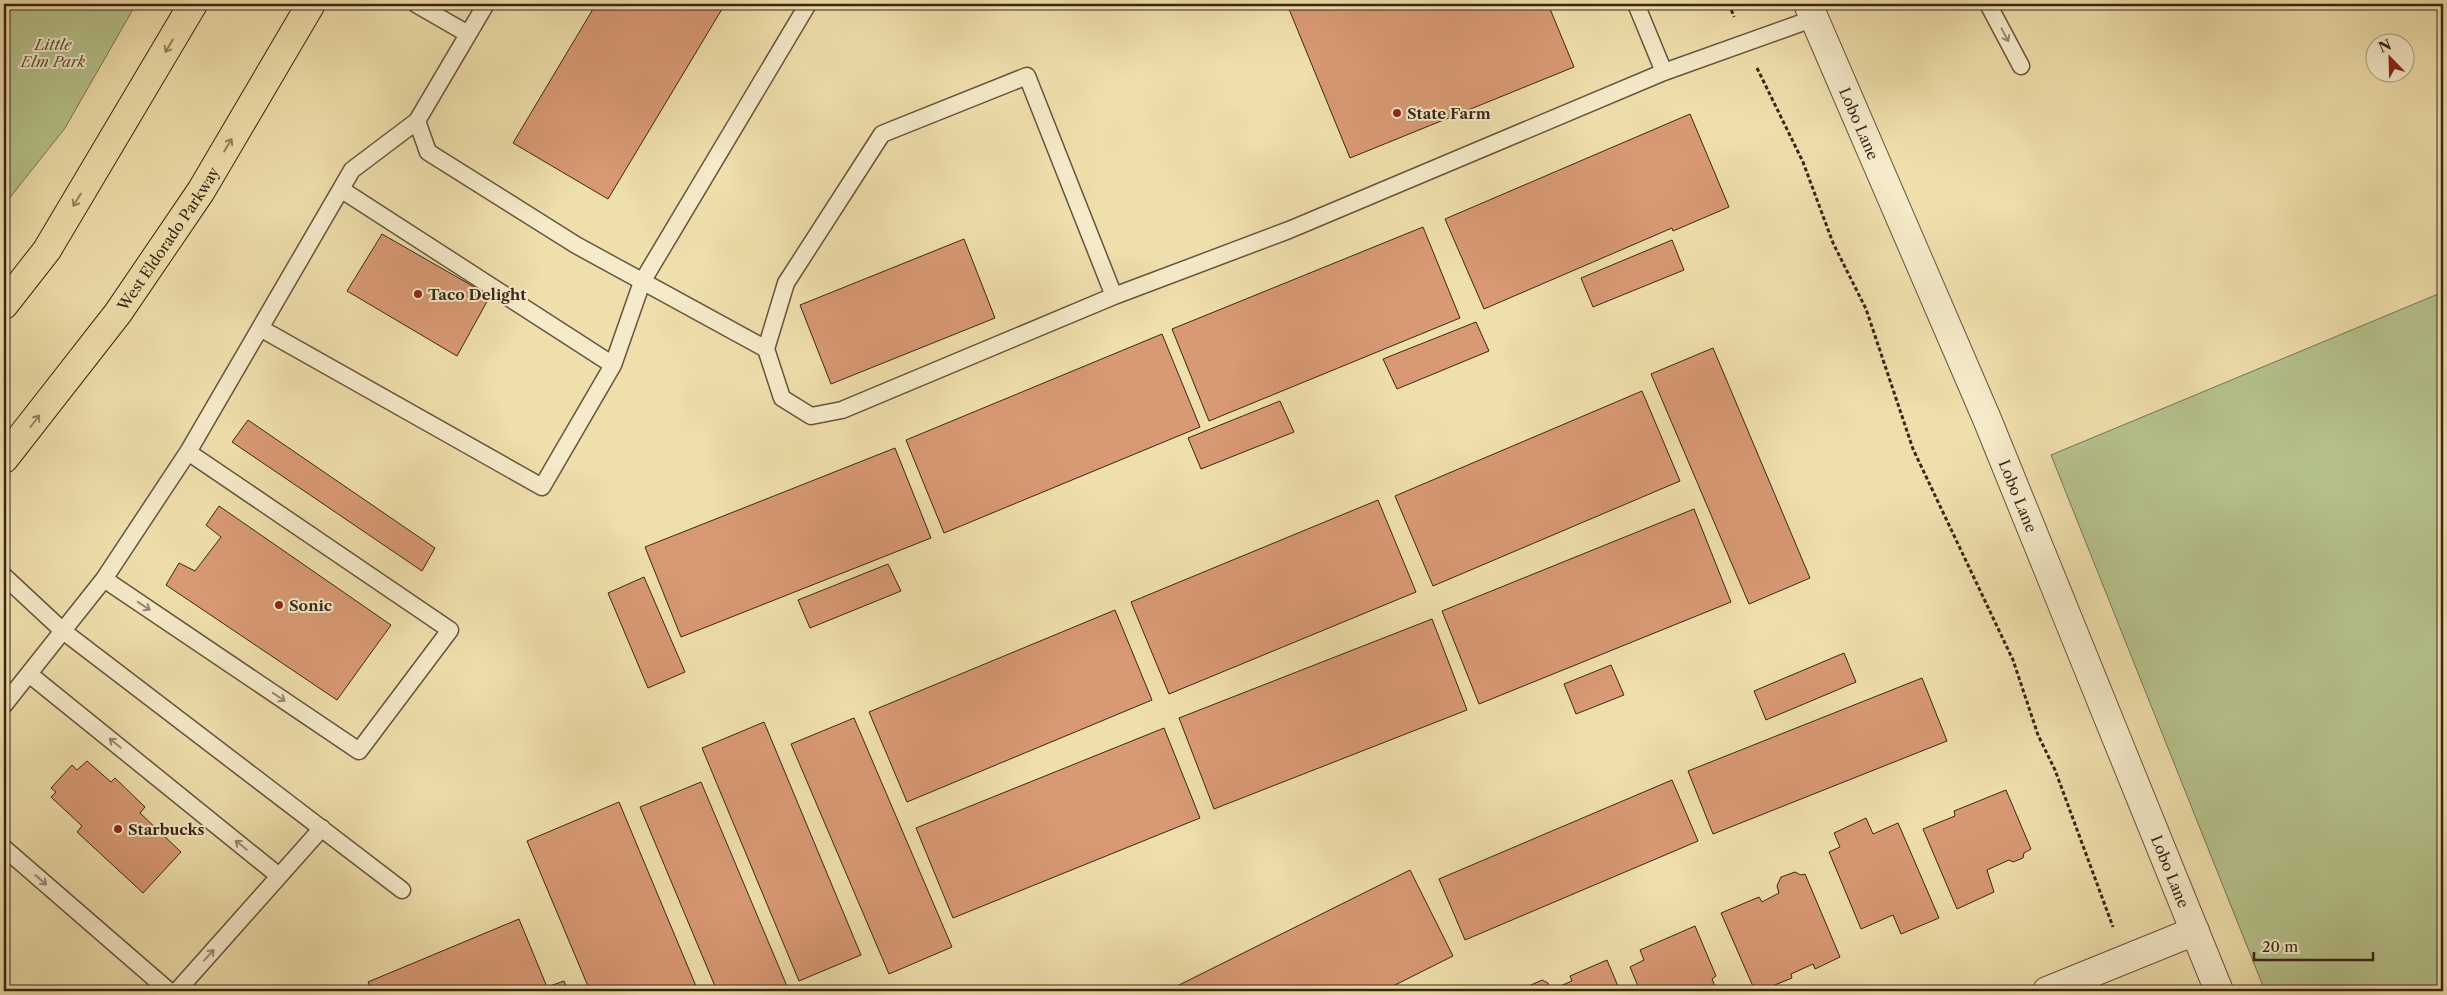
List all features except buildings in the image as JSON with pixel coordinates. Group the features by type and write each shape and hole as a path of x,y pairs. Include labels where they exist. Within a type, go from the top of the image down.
{"main road":[{"path":"4,306 47,250 193,4"},
{"name":"West Eldorado Parkway","path":"4,459 118,313 201,191 312,4"}],"street":[{"name":"Lobo Lane","path":"1811,11 1987,419 2219,991"},
{"path":"2047,991 2194,931"}],"lane":[{"path":"416,4 468,34"},
{"path":"4,705 104,579 188,452 352,170 416,121 486,4"},
{"path":"260,328 542,487 613,365 642,282 808,4"},
{"path":"1636,4 1664,72"},
{"path":"1988,4 2022,66"},
{"path":"1114,296 1027,76 882,134 786,283 766,349 782,398 811,416 842,410 1114,296 1289,230 1664,72 1744,43 1811,11"},
{"path":"416,121 428,152 576,245 766,349"},
{"path":"342,190 613,365"},
{"path":"104,579 359,751 450,630 188,452"},
{"path":"4,576 63,631 402,890"},
{"path":"29,674 279,876"},
{"path":"177,991 322,828"},
{"path":"4,848 169,991"}],"path":[{"path":"1728,4 1744,43 1803,162 1833,243 1866,309 1913,448 2013,660 2038,735 2055,770 2105,909 2128,958"}],"green space":[{"name":"Little Elm Park","path":"4,4 136,4 65,128 4,205"},
{"path":"2443,292 2443,991 2265,991 2051,455"}],"place":[{"name":"State Farm","path":"1397,113"},
{"name":"Taco Delight","path":"418,294"},
{"name":"Sonic","path":"279,605"},
{"name":"Starbucks","path":"118,829"}]}
